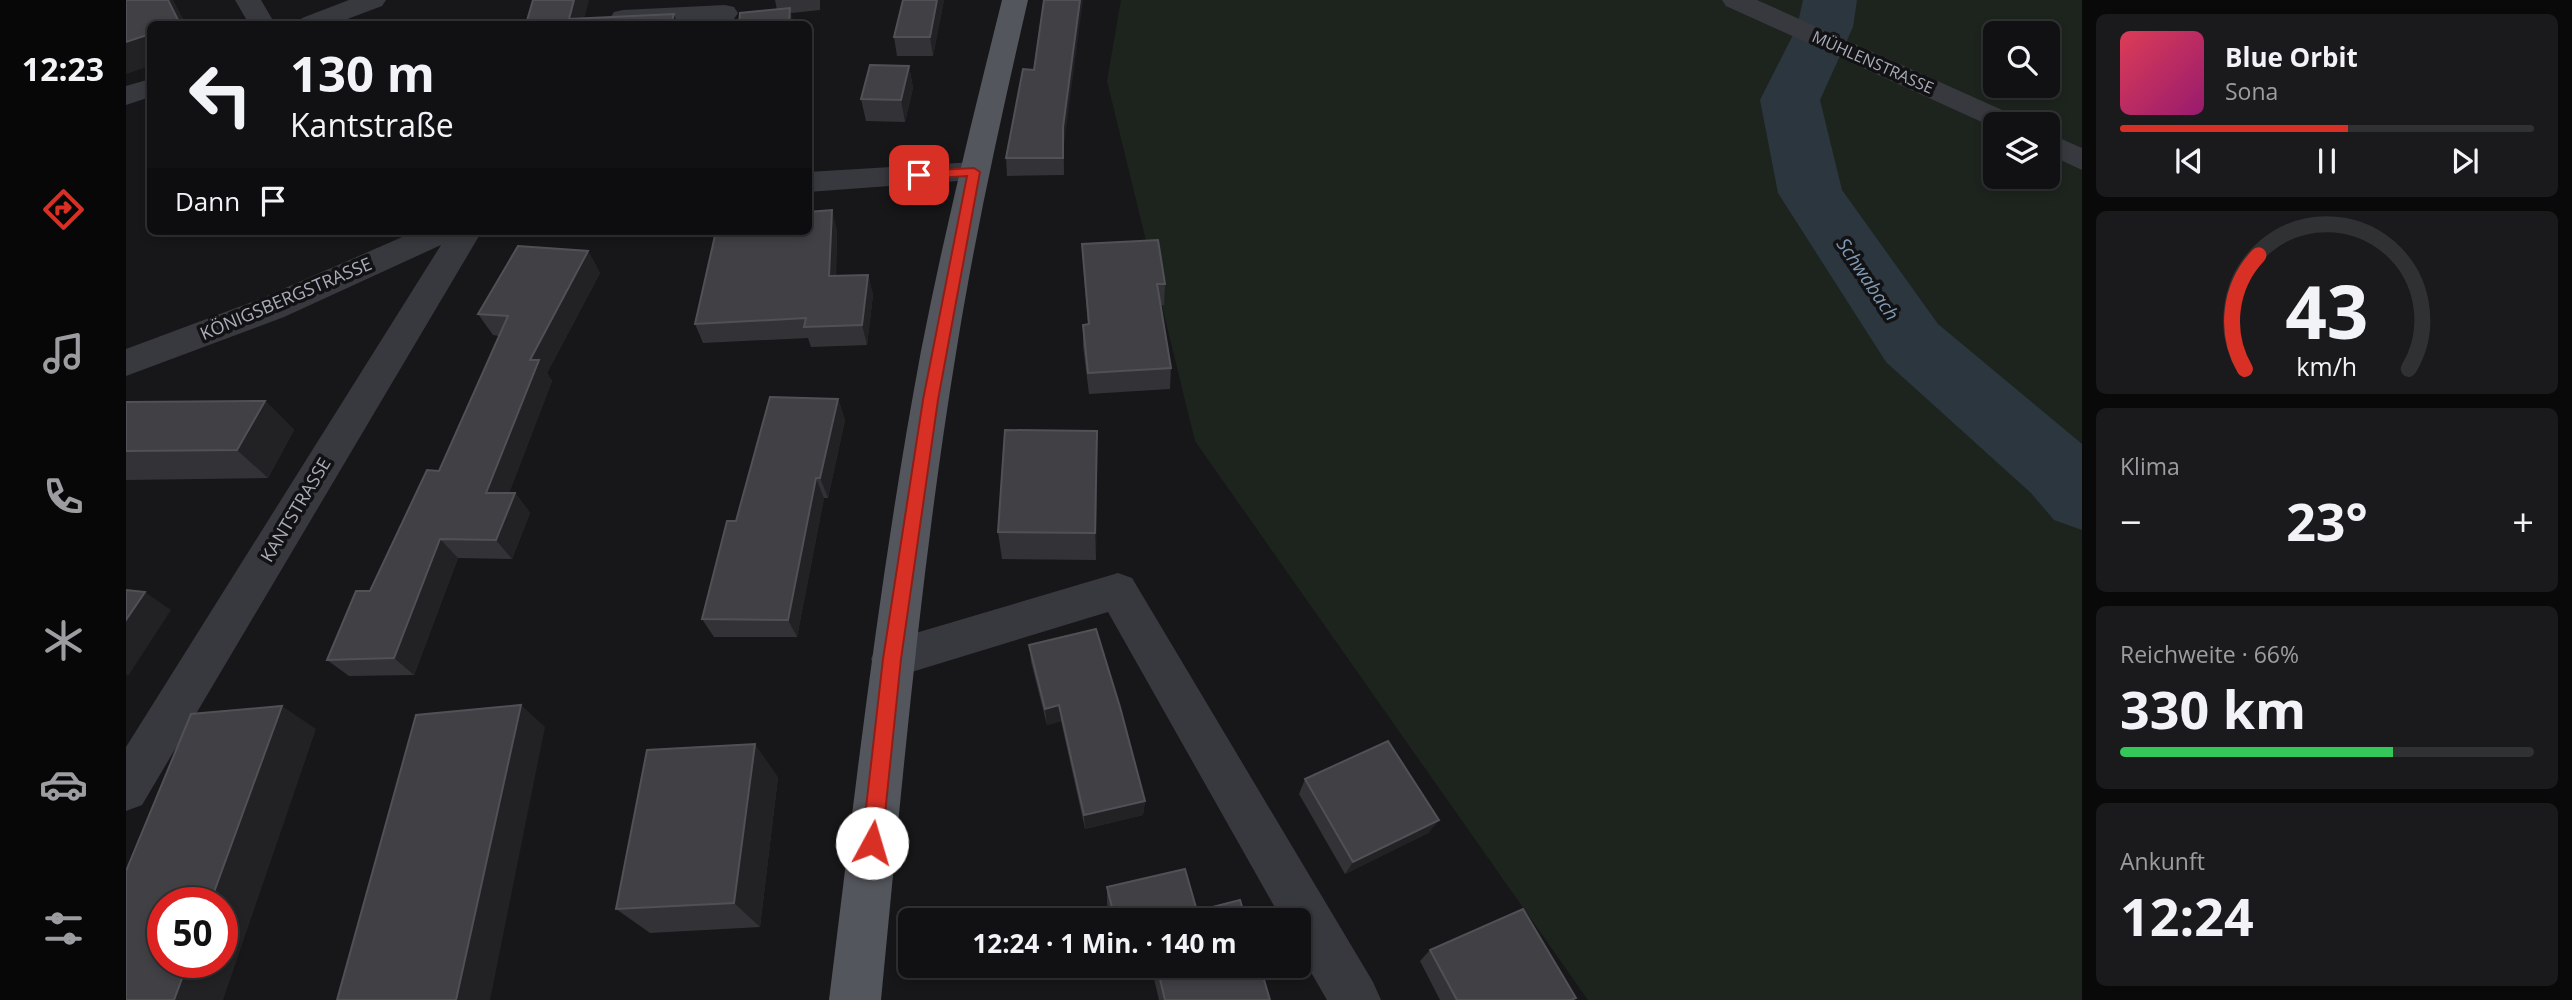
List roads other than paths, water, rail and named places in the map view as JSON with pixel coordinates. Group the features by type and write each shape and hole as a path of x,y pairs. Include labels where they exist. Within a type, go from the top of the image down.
{"main road":[{"path":"855,1000 892,659 930,400 974,172 1015,0"}],"street":[{"path":"248,0 260,21"},
{"path":"319,21 373,0"},
{"name":"MÜHLENSTRASSE","path":"1735,0 1983,112"},
{"path":"615,18 725,12"},
{"path":"126,96 147,88"},
{"path":"2060,148 2082,160"},
{"path":"812,182 974,172"},
{"name":"KÖNIGSBERGSTRASSE","path":"126,363 272,308 435,235"},
{"name":"KANTSTRASSE","path":"126,789 464,235"},
{"path":"892,659 1118,591 1355,1000"}],"waterway":[{"name":"Schwabach","path":"1830,0 1825,27 1790,100 1810,193 1912,343 2059,471 2082,497"}]}
